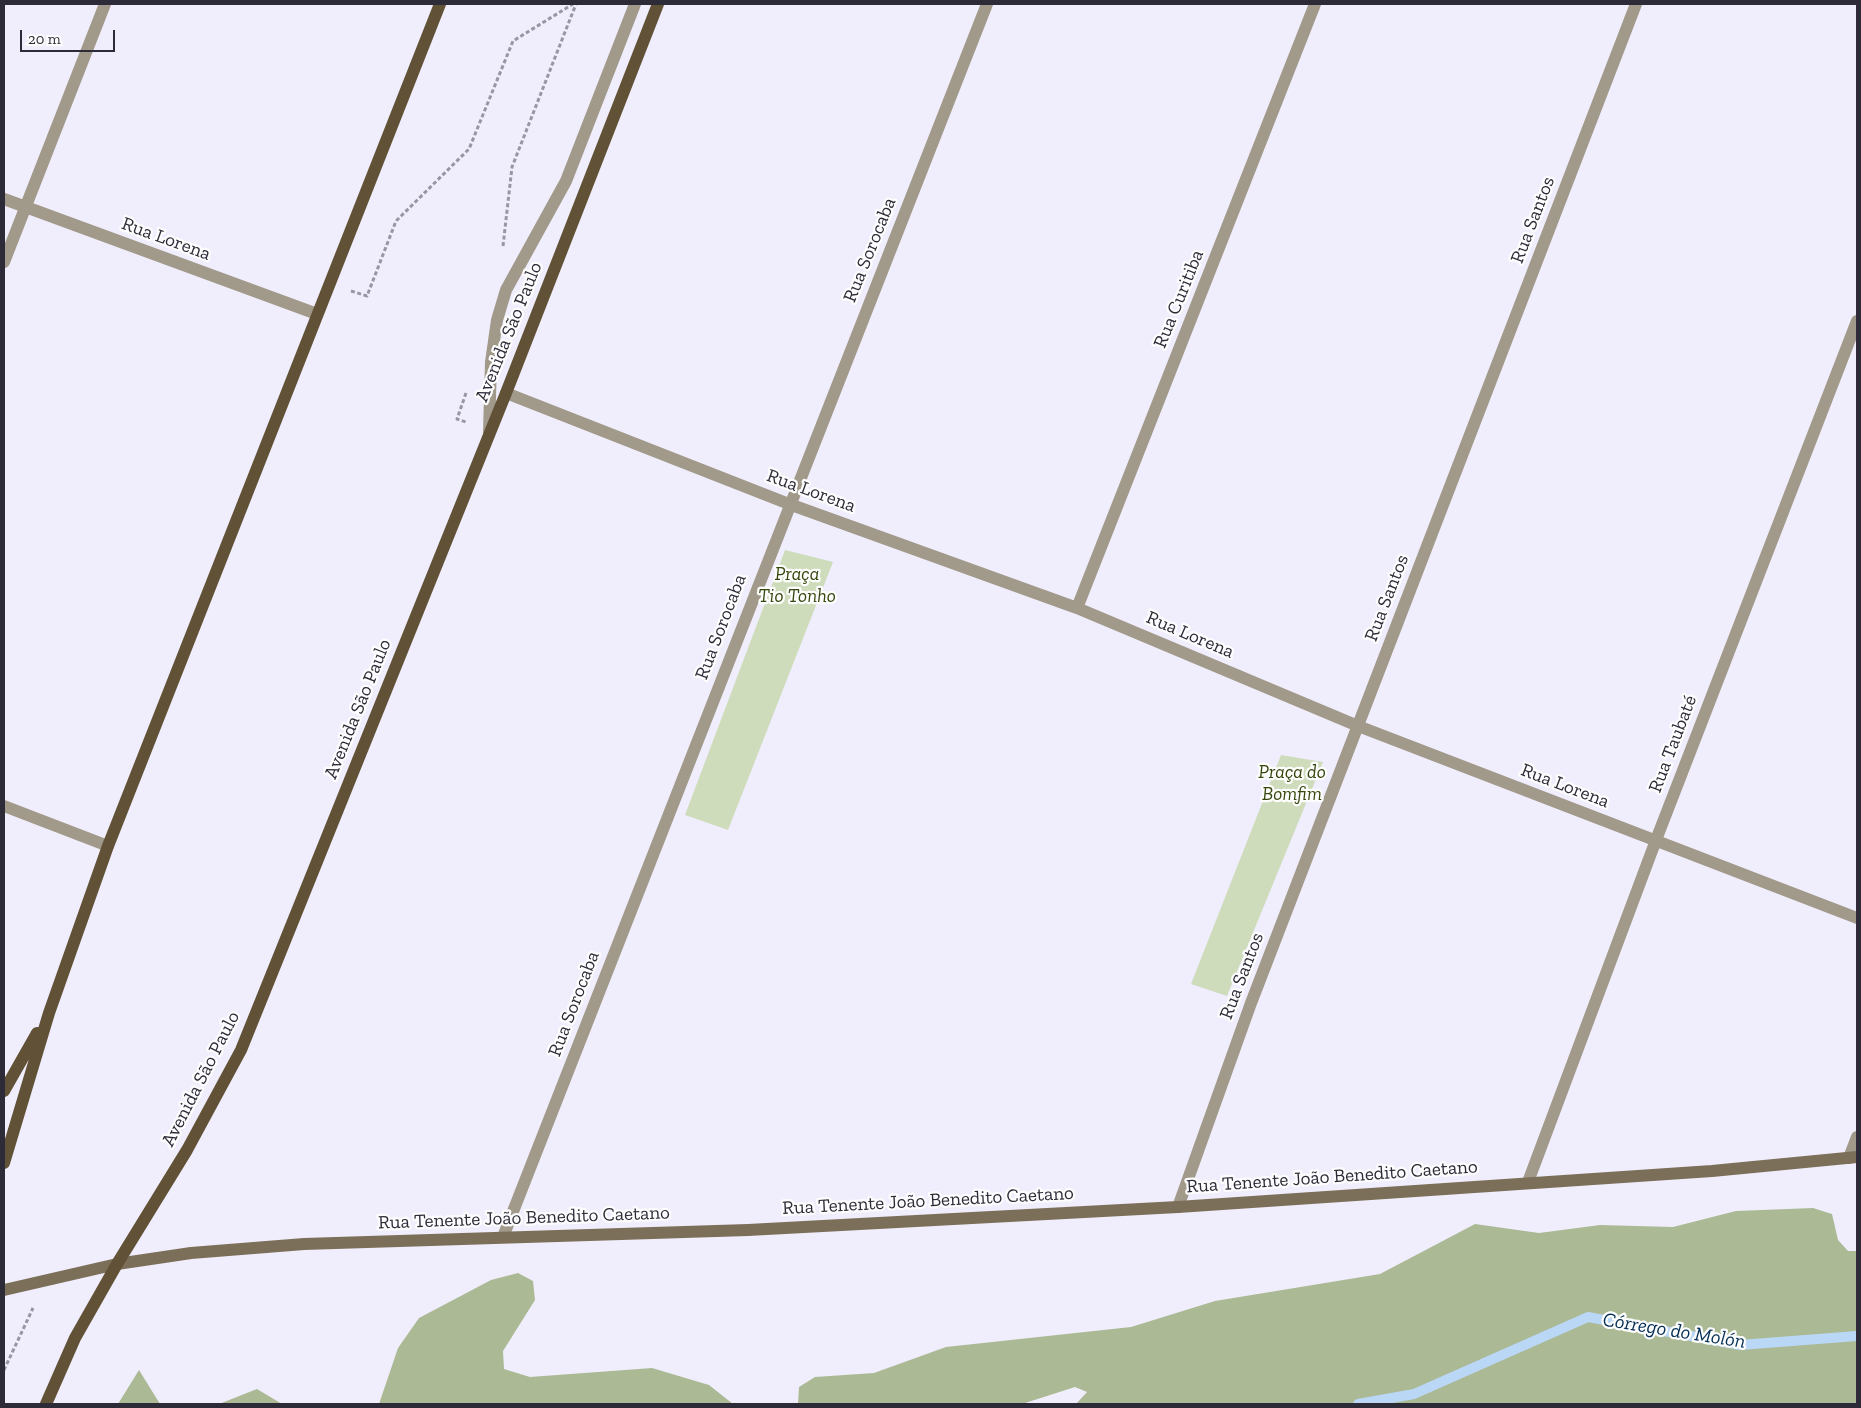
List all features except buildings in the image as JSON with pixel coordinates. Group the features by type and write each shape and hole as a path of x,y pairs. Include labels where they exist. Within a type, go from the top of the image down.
{"main road":[{"path":"4,1163 49,1013 108,846 440,4"},
{"name":"Avenida São Paulo","path":"46,1404 74,1338 187,1150 241,1050 506,393 658,4"},
{"path":"4,1091 49,1013"}],"street":[{"path":"4,262 105,4"},
{"path":"489,432 491,362 497,320 506,290 566,181 635,4"},
{"name":"Rua Sorocaba","path":"503,1237 987,4"},
{"name":"Rua Curitiba","path":"1077,608 1315,4"},
{"name":"Rua Santos","path":"1178,1207 1251,1003 1636,4"},
{"name":"Rua Lorena","path":"4,199 317,314"},
{"name":"Rua Taubaté","path":"1528,1182 1656,840 1857,321"},
{"name":"Rua Lorena","path":"506,393 790,504 1077,608 1358,726 1857,918"},
{"path":"4,806 108,846"},
{"path":"1853,1157 1857,1137"},
{"name":"Rua Tenente João Benedito Caetano","path":"4,1290 117,1264 191,1253 304,1244 748,1230 1178,1207 1712,1171 1853,1157"}],"path":[{"path":"328,284 367,296 396,221 469,149 513,41 575,4"},
{"path":"503,249 512,167 575,4"},
{"path":"466,392 457,419 489,432"},
{"path":"4,1370 45,1280"}],"green space":[{"name":"Praça Tio Tonho","path":"785,550 833,562 728,830 685,815"},
{"name":"Praça do Bomfim","path":"1281,755 1323,762 1227,996 1191,984"},
{"path":"1813,1208 1832,1214 1838,1240 1848,1251 1857,1251 1857,1404 1076,1404 1087,1392 1075,1387 1022,1404 798,1404 799,1387 815,1377 874,1373 946,1347 1131,1327 1215,1301 1380,1274 1475,1224 1539,1233 1600,1225 1673,1227 1736,1211"},
{"path":"518,1273 533,1281 535,1300 503,1351 504,1369 530,1377 652,1368 709,1385 733,1404 379,1404 398,1348 419,1318 491,1280"},
{"path":"139,1370 160,1404 118,1404"},
{"path":"257,1389 282,1404 219,1404"}],"waterway":[{"name":"Córrego do Molón","path":"1358,1404 1414,1394 1588,1317 1740,1345 1857,1336"}]}
